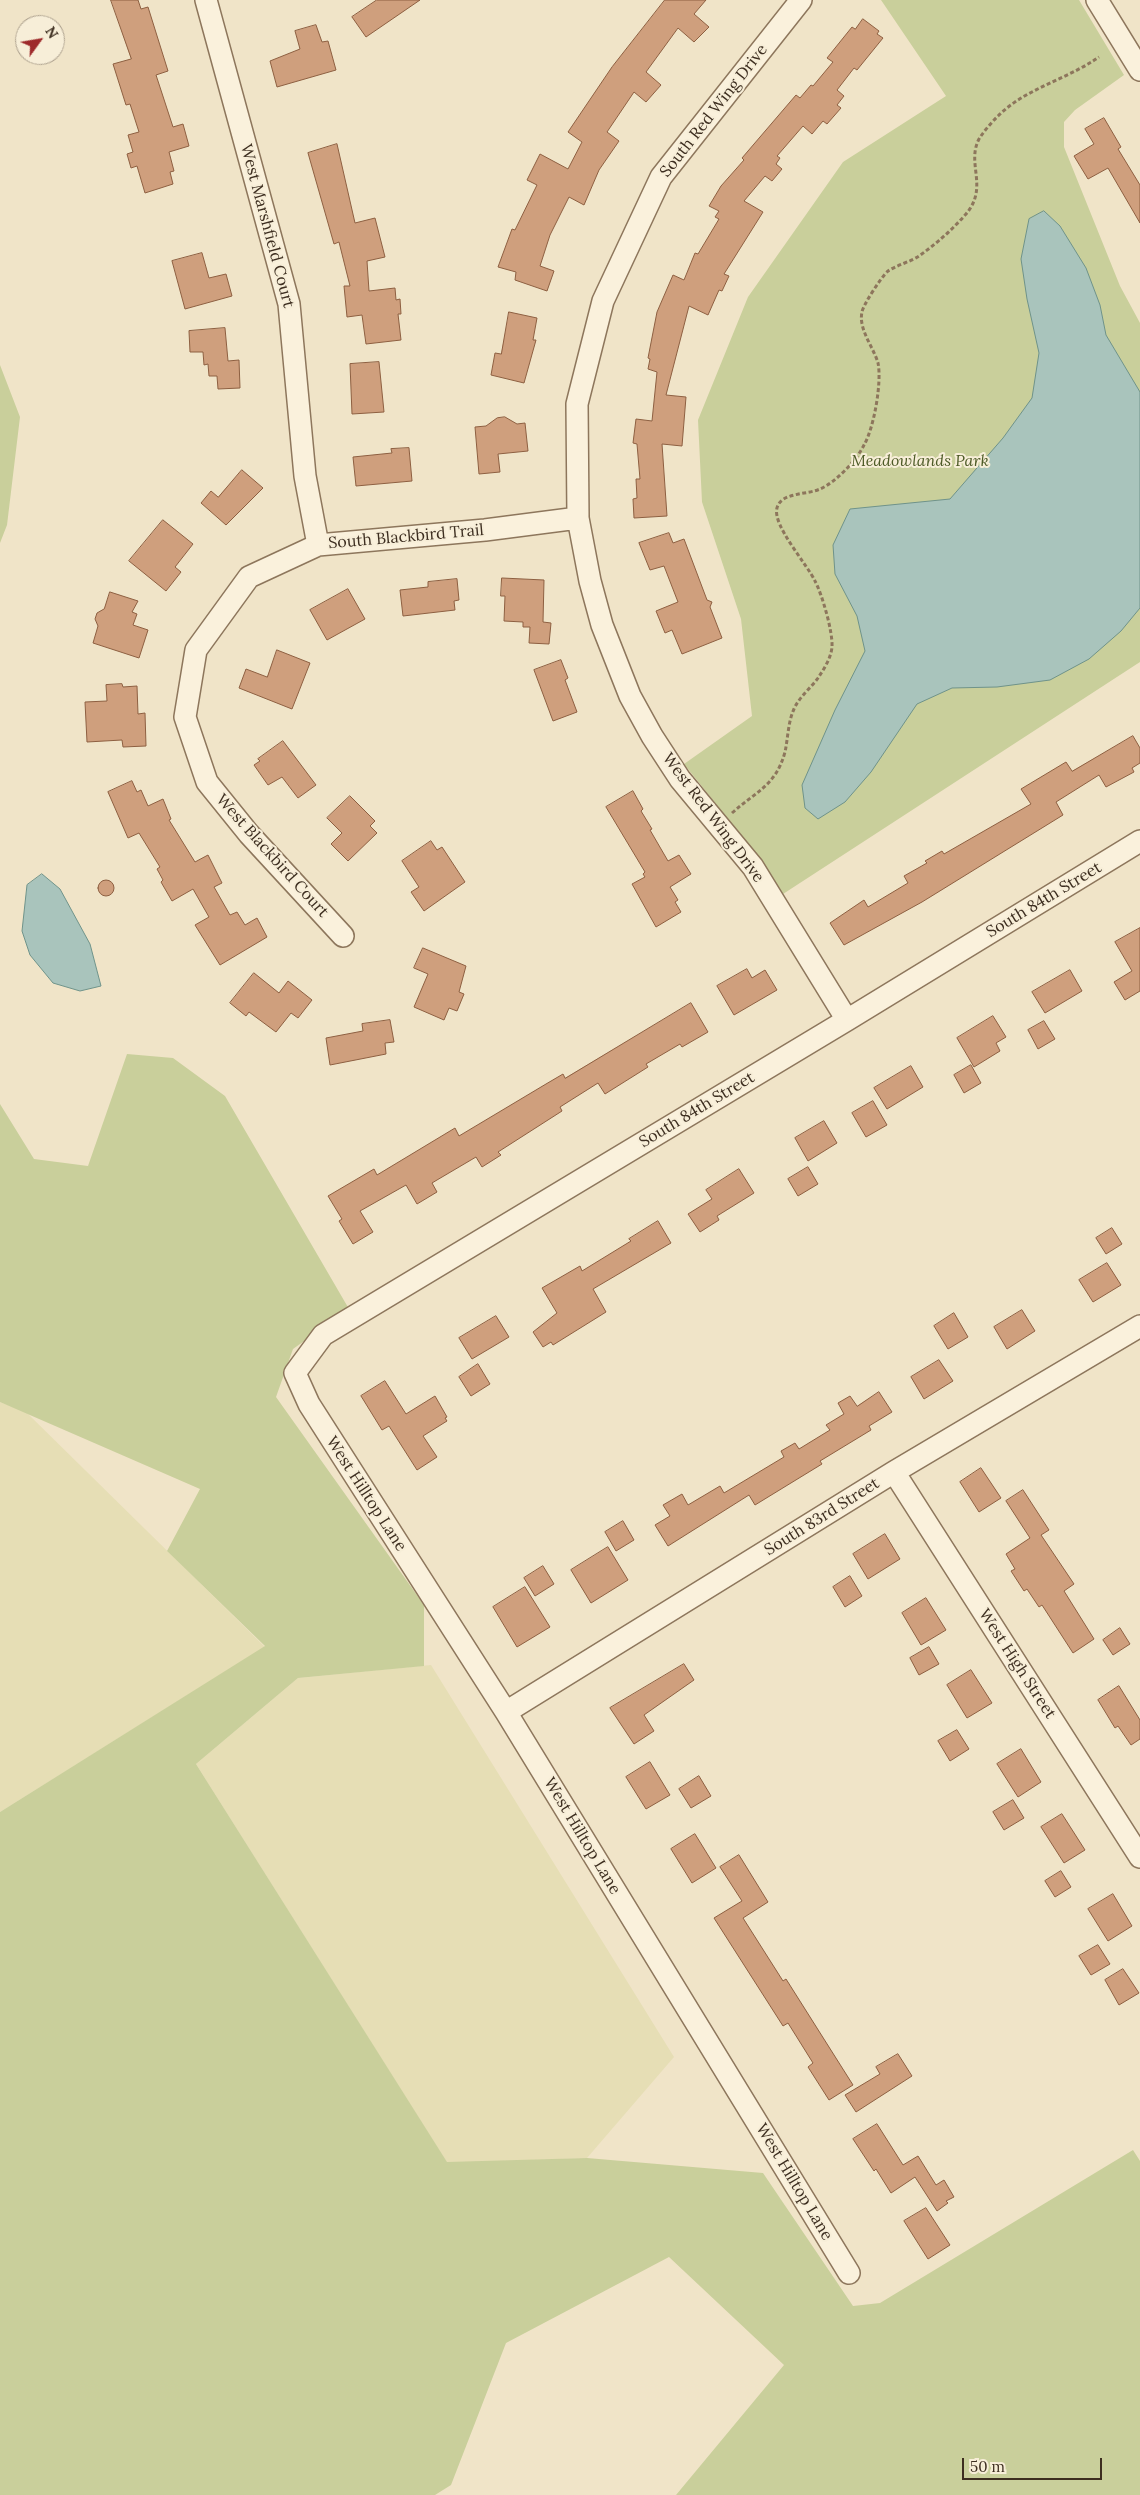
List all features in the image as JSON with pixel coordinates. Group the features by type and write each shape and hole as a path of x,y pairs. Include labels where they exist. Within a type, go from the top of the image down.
{"street":[{"name":"South Red Wing Drive","path":"578,518 577,404 603,301 662,177 801,0"},
{"path":"1097,0 1140,70"},
{"name":"West Marshfield Court","path":"211,1 289,304 305,476 318,545"},
{"name":"South Blackbird Trail","path":"185,717 196,650 249,576 318,545 485,530 578,518"},
{"name":"West Red Wing Drive","path":"578,518 590,581 602,625 630,696 652,736 680,778 753,867 847,1020"},
{"name":"West Blackbird Court","path":"185,717 207,782 249,834 343,936"},
{"name":"South 84th Street","path":"309,1404 295,1373 323,1335 847,1020 1140,841"},
{"name":"South 83rd Street","path":"506,1712 894,1472 1140,1326"},
{"name":"West Hilltop Lane","path":"309,1404 506,1712 849,2272"},
{"name":"West High Street","path":"894,1472 1140,1857"}],"path":[{"path":"718,826 768,785 784,753 795,706 817,679 830,655 832,646 829,628 816,583 779,525 776,509 780,502 788,497 819,490 829,484 863,447 868,437 879,375 878,363 863,323 861,312 884,276 890,270 919,256 943,237 974,205 978,189 976,150 979,140 988,127 1017,98 1084,68 1099,57"}],"shaded area":[{"path":"0,1402 25,1411 265,1647 0,1812"},
{"path":"431,1665 674,2057 587,2158 447,2163 196,1764 298,1678"}],"green space":[{"name":"Meadowlands Park","path":"881,0 1079,0 1124,75 1075,110 1064,122 1064,147 1120,286 1140,323 1140,662 783,894 756,854 684,764 752,716 741,619 702,502 698,420 748,297 843,162 946,96"},
{"path":"0,365 20,417 7,525 0,543"},
{"path":"127,1054 173,1058 225,1096 349,1309 293,1349 276,1397 424,1605 424,1666 298,1678 196,1764 447,2162 587,2158 763,2173 853,2306 880,2303 1133,2150 1140,2161 1140,2495 676,2495 784,2365 669,2257 506,2343 451,2485 435,2495 0,2495 0,1812 265,1646 167,1551 200,1489 0,1402 0,1104 34,1159 88,1166"}],"water":[{"path":"1044,211 1060,226 1086,268 1100,305 1106,335 1140,392 1140,608 1121,631 1089,659 1050,680 997,687 952,688 917,704 871,772 845,802 818,819 805,808 802,785 835,710 865,651 857,616 835,574 833,545 850,509 950,499 1003,438 1032,398 1039,353 1027,299 1021,259 1029,219"},
{"path":"42,874 60,889 90,944 101,986 80,991 53,983 30,955 22,931 27,885"}],"building":[{"path":"111,0 138,0 141,9 148,7 168,71 156,75 173,127 183,124 189,146 169,152 174,171 170,172 173,184 145,193 137,166 131,168 127,154 133,152 128,135 139,132 130,104 126,105 113,64 131,59"},
{"path":"377,0 420,0 366,37 352,17"},
{"path":"665,0 706,0 694,14 709,27 694,42 678,28 646,72 661,85 646,102 634,92 607,132 619,141 599,170 584,205 569,197 550,235 540,266 554,271 547,291 515,280 516,272 498,267 512,229 515,230 537,185 527,180 540,154 568,169 582,142 568,132 612,67"},
{"path":"863,19 879,31 877,34 883,38 857,70 854,68 837,90 844,96 837,105 841,108 827,124 823,121 812,134 803,126 777,156 780,158 776,164 782,169 772,181 765,176 744,201 763,212 724,274 729,276 722,291 719,290 708,315 689,306 666,395 686,397 682,446 662,444 667,516 634,518 633,499 637,498 636,479 640,479 637,444 633,443 636,419 652,421 657,372 648,369 650,359 648,358 657,312 673,275 684,280 695,253 698,254 719,219 715,217 719,211 709,206 721,186 744,160 742,158 796,95 800,98 811,85 813,86 833,62 827,58 852,27 855,29"},
{"path":"316,25 322,42 328,41 336,70 277,87 270,61 300,49 295,31"},
{"path":"1104,118 1121,147 1118,149 1140,185 1140,223 1108,168 1088,179 1074,156 1094,144 1085,129"},
{"path":"337,144 355,223 375,218 385,257 367,261 369,291 395,288 396,300 400,299 401,314 398,314 401,340 366,344 362,315 347,317 344,286 350,286 339,242 334,244 308,153"},
{"path":"202,253 209,278 226,274 232,296 185,309 172,261"},
{"path":"509,312 537,318 533,340 536,340 524,383 491,375 495,353 501,354"},
{"path":"225,328 228,361 239,360 240,388 218,389 217,376 209,376 208,364 204,365 203,352 190,352 189,331"},
{"path":"379,362 384,412 352,414 350,364"},
{"path":"505,417 517,424 525,423 528,451 498,454 500,472 479,474 475,427 486,426 497,418"},
{"path":"409,448 412,481 356,486 353,457 392,453 391,449"},
{"path":"242,470 263,488 226,525 201,503 211,491 218,497"},
{"path":"163,520 193,544 175,567 181,572 166,591 129,561"},
{"path":"669,533 673,543 684,539 707,600 712,602 710,607 722,638 682,654 672,630 665,633 656,611 678,602 664,566 650,570 639,543"},
{"path":"502,578 544,580 543,622 551,623 549,644 529,643 530,627 523,627 523,622 504,621 505,596 501,596"},
{"path":"457,579 459,600 454,601 455,610 403,616 400,590 428,587 428,582"},
{"path":"348,589 365,619 327,640 310,610"},
{"path":"110,592 138,601 132,612 137,614 133,625 148,630 139,658 93,643 98,626 95,619 97,613 104,609"},
{"path":"277,650 310,663 292,709 239,688 246,669 267,677"},
{"path":"561,660 568,678 565,680 577,712 553,721 534,670"},
{"path":"122,684 123,687 137,686 138,714 145,713 146,746 123,747 122,740 87,742 85,702 107,701 106,685"},
{"path":"1133,736 1140,748 1140,763 1132,768 1134,772 1106,787 1099,775 1056,802 1063,815 922,902 844,945 830,923 864,900 868,907 908,883 904,876 927,863 925,861 942,851 944,854 1031,804 1021,789 1066,762 1072,771"},
{"path":"283,741 316,785 298,798 282,777 268,785 254,765 260,761 258,759"},
{"path":"132,781 137,792 141,790 148,806 163,799 171,819 169,820 195,862 208,855 222,883 214,887 230,915 237,912 245,925 257,918 267,937 220,965 195,925 209,917 193,889 172,901 161,882 163,880 157,869 160,867 139,833 128,838 108,792"},
{"path":"633,791 643,809 641,811 652,829 650,830 668,861 679,855 691,874 670,887 678,900 675,902 681,912 656,927 632,884 645,877 643,874 645,872 606,807"},
{"path":"350,796 375,821 370,826 377,833 348,861 331,844 342,833 327,818"},
{"path":"431,841 437,850 442,847 465,882 424,911 411,892 419,887 402,861"},
{"path":"103,880 109,880 114,885 112,894 103,896 98,891 98,885"},
{"path":"1140,928 1140,991 1125,1000 1114,982 1132,971 1115,942"},
{"path":"423,948 466,966 459,992 464,994 457,1011 449,1008 444,1020 414,1007 428,974 414,968"},
{"path":"747,969 752,978 765,970 777,990 734,1015 717,986"},
{"path":"1070,970 1082,991 1045,1013 1032,992"},
{"path":"254,973 279,993 288,981 312,1000 298,1018 291,1013 276,1032 249,1012 246,1016 230,1003"},
{"path":"691,1003 708,1032 682,1047 680,1044 646,1064 648,1067 605,1094 598,1083 560,1107 562,1111 498,1152 501,1155 482,1167 476,1157 432,1183 437,1192 417,1204 406,1185 360,1211 373,1232 353,1244 339,1221 342,1219 328,1196 374,1169 377,1175 455,1128 459,1136 563,1074 565,1078"},
{"path":"993,1016 1006,1037 996,1043 1000,1051 974,1067 957,1038"},
{"path":"390,1020 394,1042 385,1043 386,1054 330,1065 326,1038 363,1031 362,1024"},
{"path":"1044,1021 1055,1039 1038,1049 1028,1030"},
{"path":"971,1065 981,1083 964,1093 954,1075"},
{"path":"911,1066 923,1087 887,1109 874,1088"},
{"path":"873,1101 887,1125 866,1137 852,1113"},
{"path":"824,1121 837,1143 808,1161 795,1138"},
{"path":"808,1167 818,1184 798,1196 788,1179"},
{"path":"739,1169 754,1193 717,1216 719,1220 700,1232 688,1214 712,1199 706,1190"},
{"path":"658,1221 671,1243 593,1289 606,1312 553,1345 551,1342 543,1347 533,1332 557,1313 542,1288 580,1266 582,1271 631,1241 629,1239"},
{"path":"1112,1228 1122,1244 1106,1254 1096,1238"},
{"path":"1107,1263 1121,1285 1093,1302 1079,1280"},
{"path":"1022,1310 1035,1331 1007,1349 994,1327"},
{"path":"954,1313 968,1337 948,1349 934,1326"},
{"path":"496,1316 509,1337 472,1359 459,1338"},
{"path":"939,1360 953,1381 924,1399 911,1377"},
{"path":"478,1364 490,1384 471,1396 459,1377"},
{"path":"385,1381 406,1414 435,1396 447,1417 445,1418 447,1421 423,1436 437,1457 417,1470 389,1426 382,1430 361,1396"},
{"path":"879,1392 892,1412 869,1426 871,1430 820,1461 822,1464 755,1505 749,1495 668,1546 655,1525 670,1516 663,1505 682,1494 688,1505 720,1486 724,1493 784,1457 781,1451 795,1443 799,1449 830,1430 826,1425 844,1414 838,1403 850,1396 857,1406"},
{"path":"981,1468 1001,1498 979,1512 960,1482"},
{"path":"1023,1490 1049,1530 1041,1535 1074,1584 1064,1591 1094,1639 1073,1653 1042,1605 1039,1607 1027,1589 1024,1591 1011,1571 1015,1569 1006,1554 1030,1538 1006,1501"},
{"path":"623,1521 634,1540 616,1551 605,1532"},
{"path":"885,1534 900,1559 868,1579 853,1554"},
{"path":"608,1547 628,1580 591,1603 571,1570"},
{"path":"543,1566 554,1584 535,1596 524,1578"},
{"path":"850,1576 862,1596 845,1607 833,1587"},
{"path":"525,1587 550,1627 517,1647 493,1607"},
{"path":"926,1598 946,1630 921,1645 902,1613"},
{"path":"1120,1628 1130,1644 1113,1655 1103,1640"},
{"path":"929,1647 939,1664 919,1675 910,1658"},
{"path":"684,1664 694,1680 644,1715 654,1731 634,1744 610,1708"},
{"path":"971,1670 992,1703 967,1718 947,1685"},
{"path":"1119,1686 1140,1720 1140,1739 1131,1745 1118,1726 1115,1728 1098,1700"},
{"path":"957,1730 969,1749 950,1761 938,1741"},
{"path":"1021,1749 1041,1782 1018,1797 997,1764"},
{"path":"650,1762 670,1795 646,1809 626,1777"},
{"path":"699,1776 711,1796 691,1808 679,1789"},
{"path":"1013,1800 1024,1818 1004,1830 993,1812"},
{"path":"1062,1814 1085,1850 1064,1863 1041,1827"},
{"path":"695,1834 716,1868 692,1883 671,1849"},
{"path":"739,1855 768,1902 743,1918 783,1981 786,1979 853,2085 829,2100 808,2067 813,2063 788,2023 783,2026 714,1918 742,1901 720,1867"},
{"path":"1061,1871 1071,1887 1055,1897 1045,1881"},
{"path":"1113,1894 1132,1926 1108,1941 1088,1909"},
{"path":"1098,1945 1110,1964 1091,1975 1079,1956"},
{"path":"1123,1969 1139,1993 1119,2005 1105,1980"},
{"path":"898,2054 912,2076 856,2112 845,2095 880,2074 876,2067"},
{"path":"877,2124 903,2165 918,2156 936,2185 944,2180 954,2197 946,2201 948,2203 937,2211 915,2177 891,2193 876,2169 874,2171 853,2139"},
{"path":"926,2208 950,2245 928,2259 904,2221"}]}
